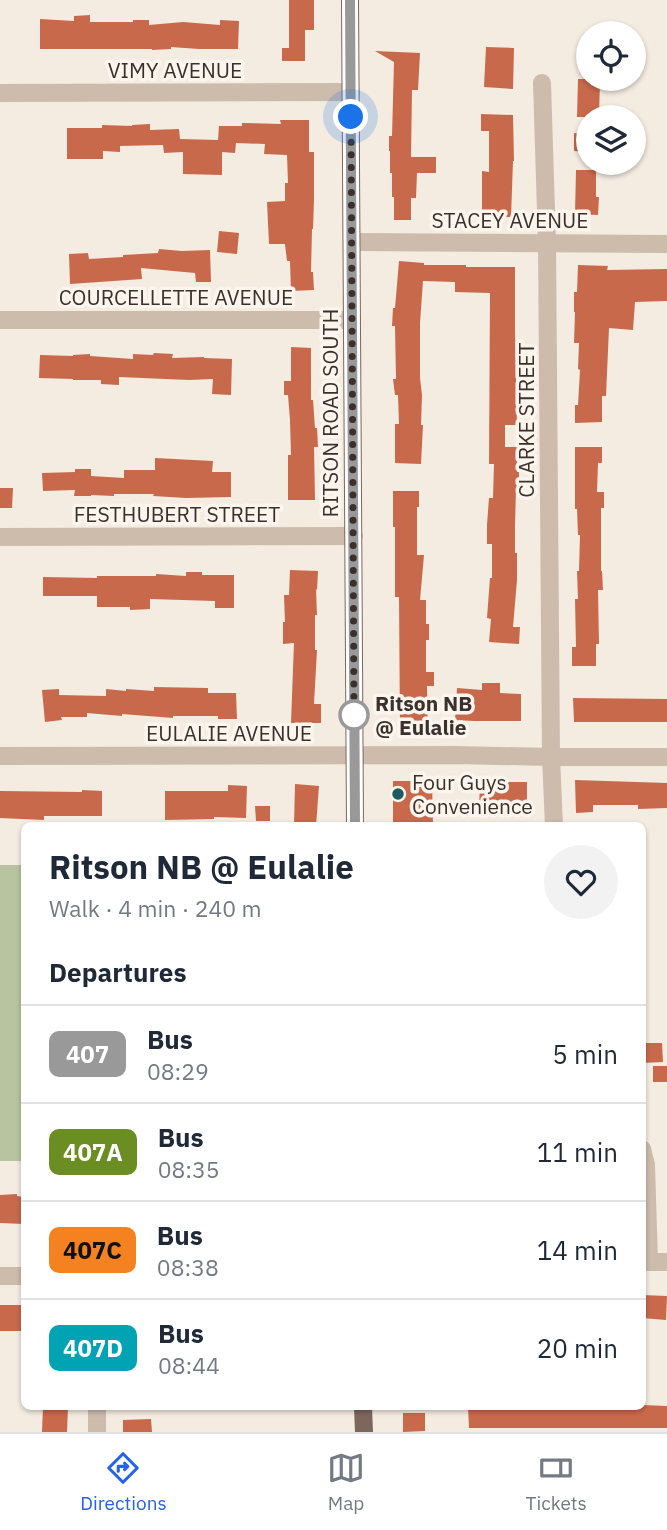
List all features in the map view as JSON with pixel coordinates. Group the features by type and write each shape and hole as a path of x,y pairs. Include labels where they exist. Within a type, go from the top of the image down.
{"main road":[{"name":"RITSON ROAD SOUTH","path":"350,0 355,822"},
{"path":"363,1410 364,1432"}],"street":[{"name":"CLARKE STREET","path":"541,83 547,243 554,822"},
{"name":"VIMY AVENUE","path":"0,93 351,92"},
{"name":"STACEY AVENUE","path":"352,242 667,244"},
{"name":"COURCELLETTE AVENUE","path":"0,320 352,320"},
{"name":"FESTHUBERT STREET","path":"0,537 354,536"},
{"name":"EULALIE AVENUE","path":"0,756 667,757"},
{"path":"646,1165 653,1262"},
{"path":"0,1276 21,1276"},
{"path":"97,1410 97,1432"}],"green space":[{"path":"0,865 21,865 21,1161 0,1161"}],"building":[{"path":"289,0 314,0 314,30 305,30 305,61 282,61 282,48 289,48"},
{"path":"90,15 90,22 149,20 149,25 183,22 220,25 220,20 239,21 238,49 40,49 40,19 74,21 74,16"},
{"path":"486,47 514,48 513,89 484,87"},
{"path":"375,51 420,53 418,90 412,90 411,157 436,157 436,173 417,173 416,198 411,198 411,220 394,220 389,136 392,136 394,62"},
{"path":"578,91 600,91 599,105 577,105"},
{"path":"481,114 513,115 511,217 482,216 482,171 489,172 489,131 481,131"},
{"path":"280,120 309,120 309,152 314,152 311,272 314,290 291,291 290,261 287,261 285,244 269,244 267,202 285,201 285,183 288,183 287,155 264,154 265,144 236,143 235,153 222,152 222,175 183,174 183,152 164,153 163,145 120,146 120,152 103,151 103,159 67,159 67,128 150,124 150,130 179,129 180,139 218,140 219,126 242,126 242,123 281,124"},
{"path":"574,133 576,151 574,151"},
{"path":"576,170 576,175 596,175 598,215 575,214"},
{"path":"219,231 239,233 237,254 217,252"},
{"path":"159,249 210,250 211,282 196,282 195,273 141,268 142,279 70,284 69,254 88,253 89,259 158,253"},
{"path":"399,261 424,265 515,267 517,425 505,425 505,447 517,447 519,472 519,491 516,490 517,580 513,627 520,627 519,644 489,642 491,619 487,618 492,578 492,544 487,544 487,525 489,498 493,498 494,464 489,464 490,293 455,292 455,282 423,281 420,323 423,425 421,464 395,463 395,424 399,424 398,395 395,395 393,379 396,379 395,326 392,326"},
{"path":"578,265 608,266 607,270 667,269 667,301 635,302 633,330 609,328 602,422 575,423 580,370 579,343 574,343 574,292 577,292"},
{"path":"291,347 311,348 311,400 318,447 314,447 315,500 288,500 290,420 288,395 284,395 284,381 291,381"},
{"path":"90,354 133,359 133,354 173,354 172,358 232,359 231,395 212,394 213,379 119,377 119,385 101,384 101,380 39,378 40,355"},
{"path":"575,447 602,447 602,463 598,463 597,492 604,492 604,508 601,508 603,590 598,590 599,644 596,644 596,666 572,666 572,647 576,647 575,599 578,599 580,535 575,509"},
{"path":"155,458 213,461 212,472 231,472 231,497 186,498 153,496 154,494 74,496 75,490 43,491 42,473 91,469 91,476 124,478 124,470 155,470"},
{"path":"0,488 13,488 12,508 0,508"},
{"path":"393,491 419,491 417,555 424,555 420,600 426,600 426,624 429,624 426,672 434,672 434,686 427,686 428,731 400,731 399,597 395,597"},
{"path":"290,570 318,571 314,704 321,704 321,723 291,723 294,643 283,644 284,595 289,595"},
{"path":"186,572 234,575 234,608 215,608 215,601 150,599 150,609 130,610 130,607 97,607 97,596 43,596 43,577 97,578 156,574 186,576"},
{"path":"482,683 500,683 500,693 521,694 521,721 455,720 457,688 482,690"},
{"path":"154,687 208,688 208,693 236,693 237,719 218,719 218,716 173,718 87,713 87,717 61,717 62,720 45,722 42,690 59,689 59,695 106,696 106,689 154,691"},
{"path":"573,698 667,699 667,722 574,722"},
{"path":"575,780 667,783 667,808 638,809 638,805 593,805 593,812 576,813"},
{"path":"393,781 432,781 433,822 393,822"},
{"path":"480,782 527,782 527,803 496,803 496,809 479,809"},
{"path":"295,784 319,786 316,822 294,822"},
{"path":"228,785 247,786 246,818 165,820 165,791 228,791"},
{"path":"0,791 102,791 102,816 44,816 44,820 0,818"},
{"path":"255,806 270,806 270,821 256,821"},
{"path":"646,1043 662,1043 663,1062 646,1063"},
{"path":"653,1066 667,1066 667,1082 653,1082"},
{"path":"17,1194 21,1197 21,1224 0,1223 0,1195"},
{"path":"646,1295 667,1296 666,1320 646,1318"},
{"path":"0,1305 21,1305 21,1331 0,1331"},
{"path":"646,1405 667,1406 667,1428 469,1428 468,1410 646,1410"},
{"path":"43,1410 68,1410 67,1432 42,1432"},
{"path":"403,1413 425,1413 425,1431 403,1432"},
{"path":"151,1419 152,1432 123,1432 123,1420"}],"bus line":[{"name":"407","path":"350,0 355,822"}],"place":[{"name":"Ritson NB @ Eulalie","path":"354,715"},
{"name":"Four Guys Convenience","path":"398,794"}],"route":[{"path":"351,117 354,715"}]}
